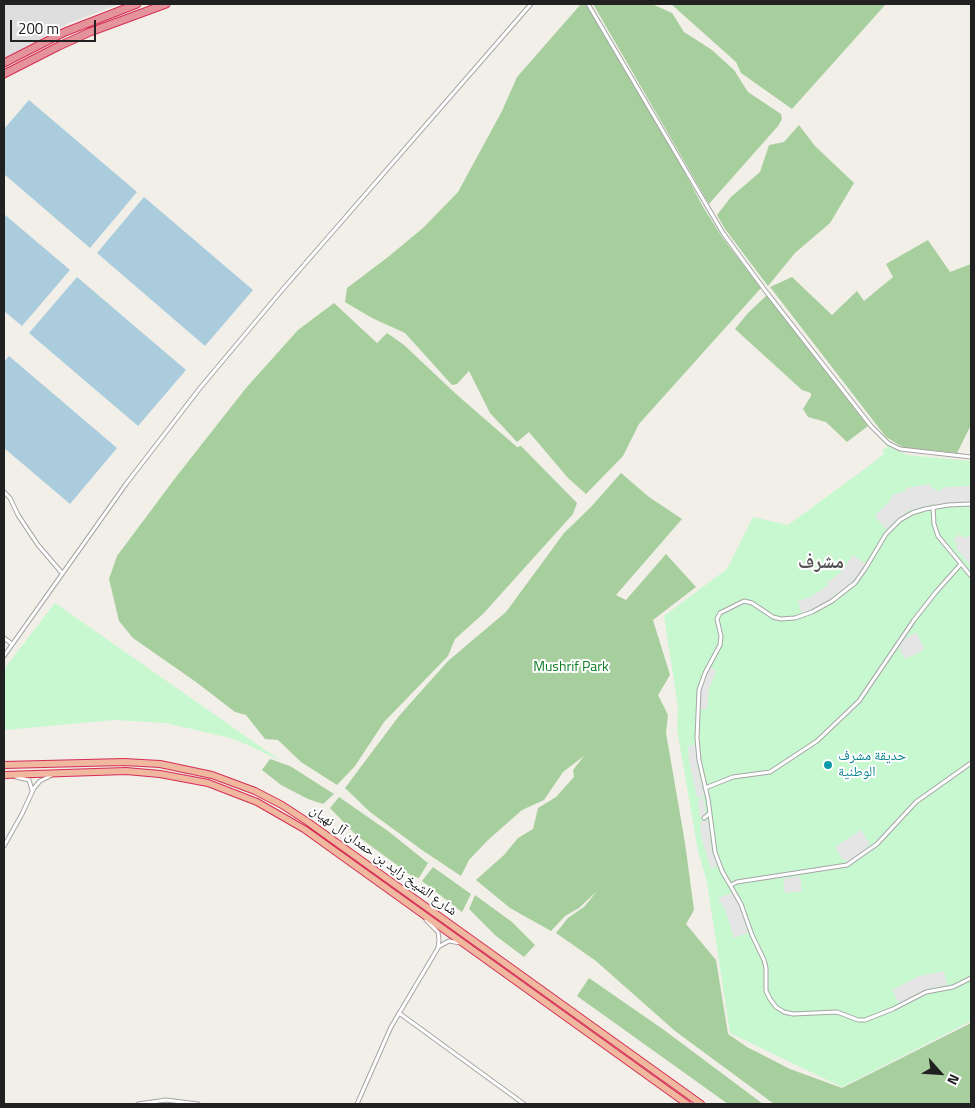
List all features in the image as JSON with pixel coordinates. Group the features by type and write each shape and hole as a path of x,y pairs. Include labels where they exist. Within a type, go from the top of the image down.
{"highway":[{"path":"4,63 65,32 137,4"},
{"path":"4,74 82,35 166,4"},
{"name":"شارع الشيخ زايد بن حمدان آل نهيان","path":"4,765 124,762 160,764 212,775 255,791 308,822 701,1104"},
{"name":"شارع الشيخ زايد بن حمدان آل نهيان","path":"5,775 126,771 154,773 208,783 228,789 257,802 289,820 687,1104"}],"street":[{"path":"4,656 140,464 200,388 531,4"},
{"path":"588,4 723,233 764,289 871,426 888,443 900,449 971,457"},
{"path":"4,492 9,496 18,515 35,540 62,573"},
{"path":"971,504 933,507 912,513 896,524 883,538 855,583 845,592 817,610 801,616 781,619 773,617 752,603 744,601 719,615 717,619 720,645 702,678 698,696 697,745 709,803 715,852 741,904 752,935 765,962 767,994 776,1007 787,1013 799,1015 838,1012 858,1020 865,1020 893,1009 926,992 953,987 971,978"},
{"path":"933,507 934,524 938,536 971,576"},
{"path":"705,788 733,777 770,772 817,741 859,701 914,620 960,564"},
{"path":"4,638 12,644"},
{"path":"730,885 737,882 847,865 877,844 916,802 971,763"},
{"path":"4,846 20,819 32,792 40,781 60,773"},
{"path":"5,775 27,779 31,783 32,792"},
{"path":"702,800 709,803"},
{"path":"704,818 710,813"},
{"path":"416,910 436,928 439,940 438,948"},
{"path":"357,1104 381,1047 438,948 449,942 465,945"},
{"path":"399,1013 524,1104"},
{"path":"138,1104 166,1100 198,1104"}],"shaded area":[{"path":"4,4 120,4 69,23 4,59"},
{"path":"930,484 931,487 938,491 948,487 971,486 971,503 935,505 934,502 934,504 910,509 886,529 876,518 876,514 890,501 892,495 906,491 906,488"},
{"path":"960,534 964,538 970,536 971,538 970,565 956,548 957,544 953,539"},
{"path":"853,555 866,564 857,577 824,603 802,614 798,601 811,597 828,585 827,583 842,571"},
{"path":"916,632 924,648 922,651 905,659 898,646"},
{"path":"709,668 713,668 716,672 709,688 707,709 700,709 702,683"},
{"path":"695,745 704,795 702,796 705,805 705,821 708,821 711,847 717,866 711,869 701,836 700,822 703,821 700,816 698,801 700,801 700,797 697,797 689,761 688,746"},
{"path":"861,830 870,845 866,847 866,851 848,863 845,859 843,860 835,847"},
{"path":"800,876 802,891 785,893 783,879"},
{"path":"732,893 739,905 748,933 734,938 726,912 718,898"},
{"path":"944,971 947,985 926,989 899,1003 892,990 919,976"}],"green space":[{"path":"581,4 585,4 589,9 722,237 761,288 639,424 623,456 586,494 568,478 529,432 517,442 490,413 469,371 457,384 452,385 405,333 372,318 345,302 347,288 423,228 458,192 502,111 517,77"},
{"path":"593,4 652,4 672,13 684,32 712,50 734,70 748,92 781,114 782,119 778,126 709,204"},
{"path":"671,4 886,4 792,109 741,73 736,62"},
{"path":"799,125 815,146 854,183 830,223 795,253 768,286 725,229 717,215 731,197 760,172 769,145 784,142"},
{"path":"928,240 950,272 971,264 971,425 957,453 904,448 886,437 770,287 792,277 832,315 857,291 864,301 893,277 886,264"},
{"path":"767,295 868,426 847,442 826,422 808,417 803,409 811,393 802,390 735,329"},
{"path":"334,303 377,343 387,333 404,345 456,394 517,447 521,446 577,503 573,514 483,614 455,639 448,656 384,722 355,766 337,785 301,762 278,740 265,739 246,715 235,712 133,638 119,621 109,579 117,556 246,388 298,330"},
{"name":"حديقة مشرف الوطنية","path":"888,446 907,455 971,461 971,1021 842,1087 730,1033 707,882 698,851 677,729 678,707 664,616 727,569 753,517 788,525 884,454 882,451"},
{"name":"Mushrif Park","path":"621,473 649,497 682,519 616,595 626,600 666,554 696,587 653,620 670,675 658,695 668,715 666,733 685,843 694,910 686,924 716,960 728,1034 747,1047 790,1069 842,1088 971,1023 971,1104 774,1104 675,1031 596,961 556,933 568,918 584,907 597,891 579,908 565,916 551,931 510,908 476,880 504,855 518,838 533,829 538,808 556,797 574,777 573,770 584,756 563,772 544,800 522,810 488,840 469,860 461,876 370,812 345,788 399,716 448,661 506,612 564,533 591,507"},
{"path":"55,603 281,761 230,738 166,723 114,720 4,730 4,669"},
{"path":"270,759 290,766 334,794 323,804 308,799 281,785 262,770"},
{"path":"339,797 388,831 428,863 419,878 412,876 356,835 330,808"},
{"path":"433,867 471,894 462,912 422,881"},
{"path":"475,895 512,922 535,945 524,957 496,936 469,909"},
{"path":"589,978 664,1030 763,1104 728,1104 577,996"}],"water":[{"path":"29,100 137,192 90,248 4,174 4,129"},
{"path":"144,197 253,290 205,346 97,253"},
{"path":"4,214 70,270 22,326 4,311"},
{"path":"77,277 186,370 138,426 29,333"},
{"path":"9,356 117,448 70,504 4,448 4,362"}],"place":[{"name":"حديقة مشرف الوطنية","path":"828,765"}],"district":[{"name":"مشرف","path":"821,563"}]}
